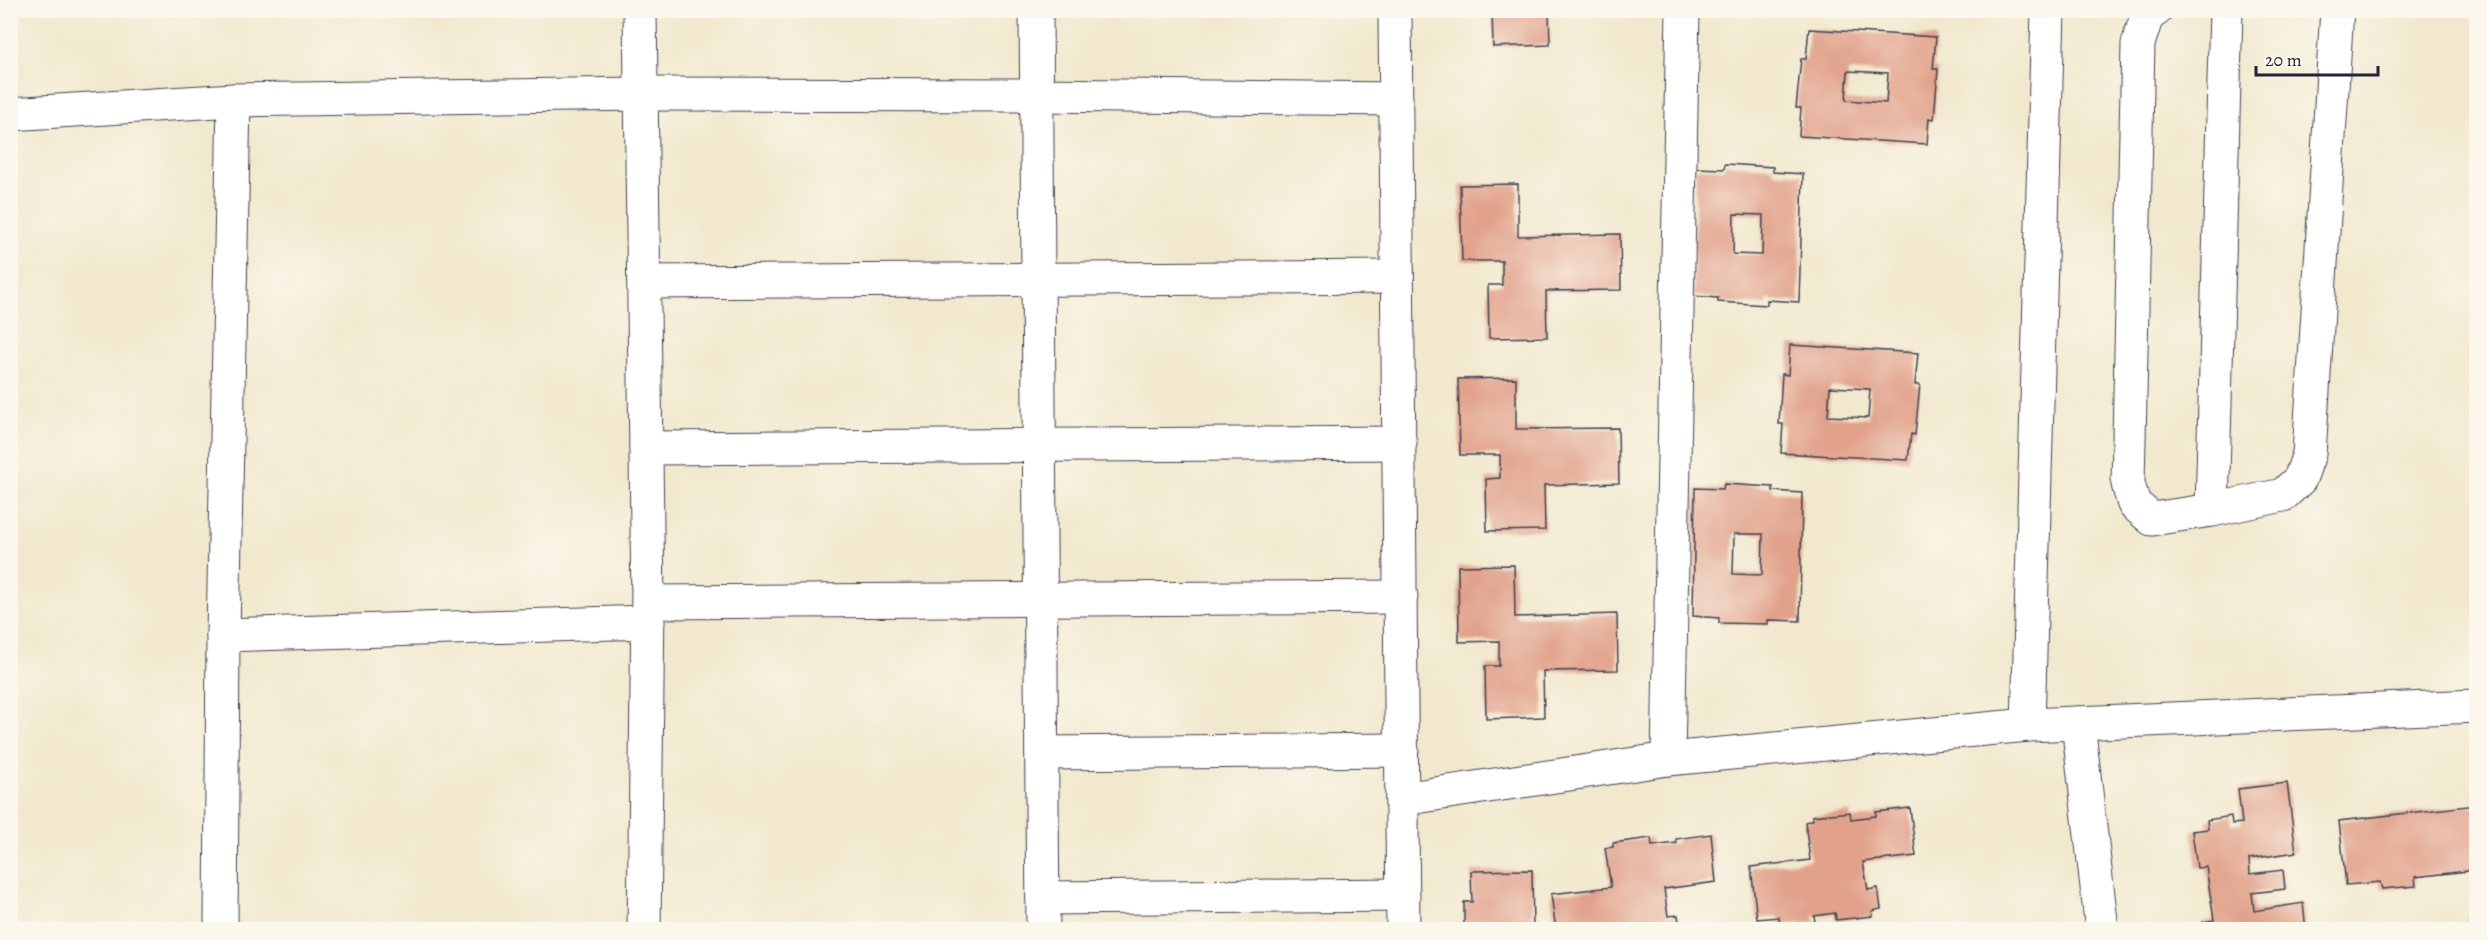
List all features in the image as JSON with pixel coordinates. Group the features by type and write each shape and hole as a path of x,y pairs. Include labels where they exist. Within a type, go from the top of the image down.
{"street":[{"path":"640,10 648,612 644,930"},
{"path":"1035,10 1043,914 1403,895"},
{"path":"1395,10 1403,930"},
{"path":"1668,759 1683,10"},
{"path":"2028,726 2048,10"},
{"path":"2156,10 2147,16 2138,44 2128,484 2134,504 2152,519 2212,510 2283,495 2300,479 2309,454 2337,10"},
{"path":"2212,510 2226,10"},
{"path":"10,114 234,100 641,94 1396,99"},
{"path":"221,930 223,635 234,100"},
{"path":"644,282 1398,277"},
{"path":"646,448 1400,443"},
{"path":"223,635 648,612 1040,600 1401,597"},
{"path":"1402,799 1668,759 2028,726 2476,706"},
{"path":"2078,723 2102,930"},
{"path":"1042,753 1402,750"}],"building":[{"path":"1492,10 1549,10 1550,45 1493,47"},
{"path":"1809,29 1936,37 1933,69 1938,69 1934,119 1929,118 1927,144 1799,136 1801,108 1796,108 1801,59 1806,59","holes":["1848,71 1888,73 1886,103 1846,100"]},
{"path":"1725,164 1773,167 1773,172 1803,174 1799,302 1767,300 1767,305 1718,302 1718,298 1693,296 1696,168 1724,169","holes":["1734,214 1763,215 1762,255 1733,254"]},
{"path":"1518,184 1518,236 1620,234 1621,290 1546,291 1547,337 1489,338 1488,285 1502,285 1502,261 1462,261 1460,185"},
{"path":"1790,345 1918,353 1915,385 1920,385 1915,435 1911,434 1908,460 1781,453 1783,424 1779,424 1782,374 1788,375","holes":["1830,387 1870,389 1868,418 1828,416"]},
{"path":"1516,378 1516,429 1618,428 1619,483 1544,485 1545,530 1487,531 1486,479 1500,478 1500,455 1460,455 1458,379"},
{"path":"1724,484 1773,487 1773,491 1802,493 1800,621 1768,620 1768,624 1719,623 1719,618 1693,616 1695,488 1723,489","holes":["1734,534 1763,534 1762,575 1733,574"]},
{"path":"1514,565 1515,617 1617,614 1618,670 1543,671 1544,717 1486,719 1485,666 1499,666 1499,641 1459,642 1458,566"},
{"path":"2287,783 2296,852 2249,859 2250,874 2283,870 2285,889 2252,893 2254,911 2303,903 2306,930 2204,930 2203,922 2214,920 2206,867 2197,868 2192,831 2208,829 2207,820 2231,816 2232,824 2242,823 2238,789"},
{"path":"2476,805 2476,870 2415,877 2416,886 2382,889 2380,882 2346,885 2339,821"},
{"path":"1910,808 1916,856 1863,862 1868,890 1878,888 1881,909 1872,911 1873,916 1836,920 1835,913 1814,916 1815,922 1780,925 1779,917 1757,919 1751,867 1810,860 1805,822 1813,820 1812,816 1850,812 1851,819 1876,816 1876,812"},
{"path":"1711,834 1716,882 1664,889 1668,916 1678,915 1680,930 1556,930 1551,894 1611,887 1605,848 1613,847 1613,843 1651,838 1652,846 1677,843 1676,839"},
{"path":"1532,870 1533,930 1464,930 1464,902 1472,902 1471,871"},
{"path":"2476,921 2476,930 2470,930 2469,922"}]}
